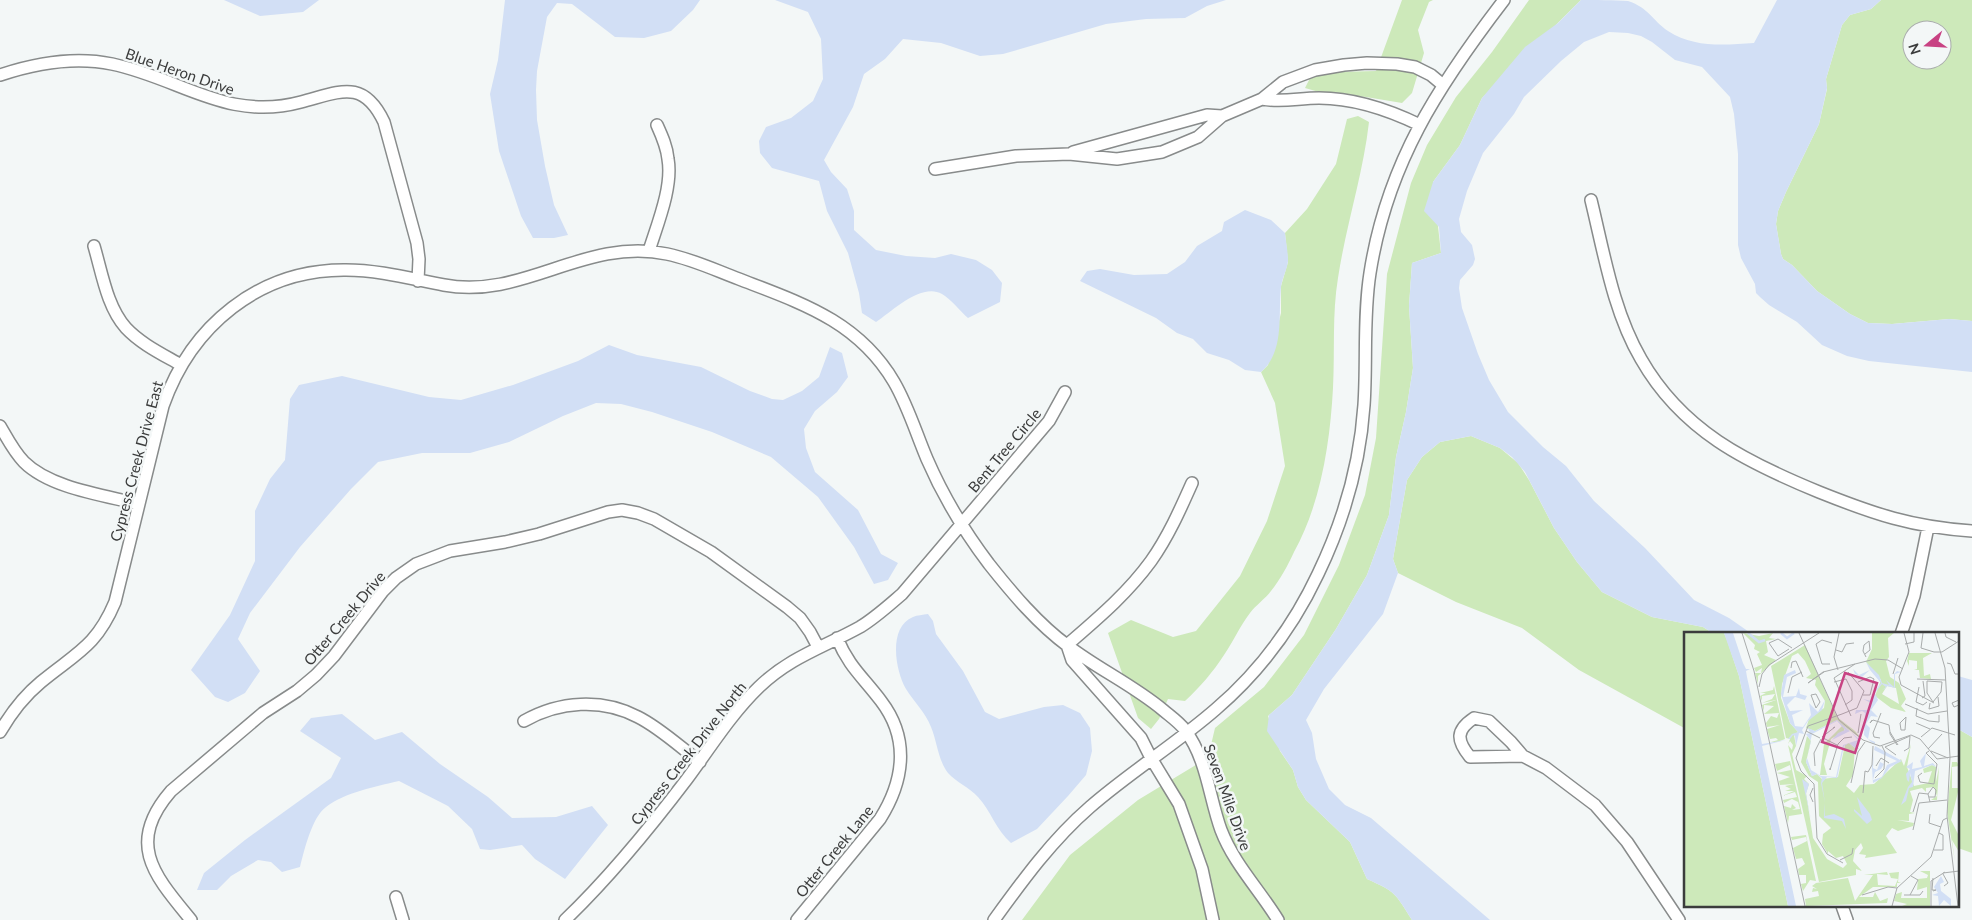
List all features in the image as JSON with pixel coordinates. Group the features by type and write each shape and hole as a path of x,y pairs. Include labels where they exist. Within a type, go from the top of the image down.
{"street":[{"path":"1487,22 1497,0"},
{"path":"994,920 1045,853 1088,808 1217,709 1237,690 1282,636 1317,576 1334,538 1348,498 1360,443 1364,405 1366,308 1377,234 1399,167 1420,125 1443,85 1504,0"},
{"name":"Blue Heron Drive","path":"0,75 44,63 87,61 110,63 132,69 215,100 257,108 282,106 328,94 344,92 362,95 371,101 384,122 418,243 418,280"},
{"path":"935,169 1016,156 1069,154 1117,159 1162,152 1198,137 1222,116 1262,99 1284,82 1315,70 1344,65 1368,63 1397,64 1414,67 1431,74 1443,85"},
{"path":"1262,99 1276,102 1318,98 1335,99 1384,109 1420,125"},
{"path":"1069,154 1207,115 1222,116"},
{"path":"649,251 669,177 669,161 666,147 657,125"},
{"path":"1591,200 1616,300 1627,331 1641,359 1658,385 1681,410 1722,444 1768,471 1882,516 1928,527 1972,532"},
{"path":"94,246 119,319 140,340 181,365"},
{"name":"Cypress Creek Drive East","path":"0,732 11,714 25,697 41,682 88,646 108,618 115,602 163,406 171,384 181,365 200,338 216,320 235,305 276,283 317,272 345,270 372,272 452,287 491,286 514,282 606,253 649,251 689,260 793,300 835,321 852,333 868,349 894,383 908,411 940,488 961,525 988,563 1017,597 1067,646 1151,700 1187,732"},
{"name":"Bent Tree Circle","path":"961,525 1049,421 1065,392"},
{"path":"0,426 16,452 37,473 53,481 139,504"},
{"path":"1067,646 1117,601 1140,575 1172,528 1192,483"},
{"name":"Otter Creek Drive","path":"191,920 160,883 150,861 148,850 150,827 161,801 170,790 245,727 316,675 334,656 384,591 396,578 416,564 450,551 539,534 608,512 622,510 638,513 654,519 711,552 787,606 800,618 818,648"},
{"name":"Cypress Creek Drive North","path":"565,920 629,854 738,710 758,687 799,657 868,621 902,594 961,525"},
{"path":"1902,632 1914,596 1928,527"},
{"name":"Otter Creek Lane","path":"797,920 880,819 891,803 900,772 899,740 892,720 882,702 852,668 844,656 837,638"},
{"name":"Cypress Creek Drive East","path":"1067,646 1072,660 1141,738 1151,758"},
{"path":"524,721 562,706 580,704 610,706 638,717 651,725 700,762"},
{"path":"1523,756 1470,756 1463,748 1459,737 1463,725 1474,718 1489,721 1523,756 1546,768 1576,788 1610,820 1679,920"},
{"name":"Seven Mile Drive","path":"1187,732 1206,772 1220,828 1234,859 1278,920"},
{"path":"1151,758 1179,804 1202,869 1213,920"},
{"path":"396,897 403,920"}],"green space":[{"path":"1402,0 1433,0 1429,2 1418,30 1424,53 1412,93 1402,103 1319,92 1305,88 1310,78 1335,72 1376,71"},
{"path":"1529,0 1581,0 1482,98 1460,145 1433,182 1441,253 1412,263 1409,306 1413,368 1396,457 1389,515 1367,575 1336,629 1292,695 1268,716 1280,751 1293,770 1298,787 1306,800 1350,842 1367,879 1394,894 1412,920 1022,920 1070,855 1138,800 1214,754 1211,745 1215,728 1264,687 1304,635 1339,565 1365,495 1376,438 1387,274 1411,183 1427,145 1456,97 1492,52"},
{"path":"1881,0 1972,0 1972,321 1949,319 1892,324 1868,323 1850,314 1817,291 1792,265 1783,259 1781,254 1776,224 1778,211 1819,124 1827,89 1826,79 1842,25 1850,15 1871,9"},
{"path":"1358,116 1369,122 1363,161 1338,278 1335,305 1333,388 1329,430 1322,472 1311,513 1281,577 1269,594 1250,613 1215,667 1185,701 1168,699 1159,719 1151,729 1138,718 1108,633 1131,620 1173,637 1196,631 1240,576 1267,521 1285,466 1275,403 1261,372 1268,365 1281,313 1281,286 1288,262 1285,233 1307,209 1336,164 1347,119"},
{"path":"1471,436 1500,448 1518,463 1554,528 1577,562 1602,592 1652,617 1703,627 1711,632 1684,632 1684,728 1579,670 1522,628 1456,602 1398,573 1393,559 1407,480 1422,457 1440,442"},
{"path":"1960,730 1972,737 1972,853 1960,849"}],"water":[{"path":"224,0 319,0 303,12 260,16"},
{"path":"505,0 700,0 693,10 671,31 644,38 615,37 572,4 557,3 547,17 537,71 537,120 554,205 568,235 554,238 533,238 521,216 499,151 490,94 498,60"},
{"path":"775,0 1226,0 1207,6 1185,18 1146,19 1106,24 1003,54 980,56 941,43 903,39 885,59 864,74 853,107 824,160 831,172 847,189 854,211 854,230 876,250 906,256 935,258 951,254 976,260 992,270 1002,283 1000,302 968,318 945,296 934,291 908,299 876,322 862,313 859,293 848,253 827,211 819,181 772,168 760,153 759,141 766,127 791,118 813,101 823,79 821,39 808,12"},
{"path":"1581,0 1628,1 1641,7 1668,31 1688,40 1720,45 1754,43 1777,0 1881,0 1871,9 1850,15 1842,25 1826,79 1827,88 1819,124 1778,211 1776,224 1781,254 1783,259 1792,265 1817,291 1850,314 1868,323 1892,324 1949,319 1972,321 1972,372 1869,361 1847,356 1822,345 1797,322 1769,305 1756,293 1755,284 1741,258 1738,245 1738,154 1734,114 1730,97 1702,67 1675,60 1641,36 1609,32 1584,42 1561,61 1524,97 1514,114 1483,153 1467,191 1459,219 1461,232 1472,245 1475,259 1473,265 1460,280 1459,288 1462,308 1478,354 1489,380 1508,412 1543,447 1566,466 1594,501 1645,548 1694,600 1729,618 1749,632 1711,632 1703,627 1652,617 1602,592 1577,562 1554,528 1525,472 1512,457 1500,448 1471,436 1440,442 1422,457 1407,480 1393,559 1398,573 1383,614 1324,689 1306,720 1312,733 1316,759 1329,789 1345,805 1371,818 1490,920 1412,920 1394,894 1367,879 1350,842 1306,800 1298,787 1293,770 1267,731 1269,715 1292,695 1336,629 1367,575 1389,515 1396,457 1413,368 1409,306 1412,263 1441,253 1439,227 1424,211 1433,182 1460,145 1482,98 1525,47 1558,23"},
{"path":"1245,210 1271,220 1285,233 1288,254 1281,287 1277,344 1269,364 1261,372 1245,370 1229,360 1207,353 1193,339 1177,333 1156,318 1080,281 1087,271 1100,269 1134,275 1167,274 1185,262 1197,246 1222,231 1224,222"},
{"path":"609,345 637,355 701,367 750,391 772,399 783,400 802,391 819,377 830,347 842,353 848,377 837,392 815,411 804,429 806,448 815,472 858,510 881,554 898,563 888,580 874,584 854,547 818,497 771,457 712,432 652,412 621,404 596,403 563,416 509,442 470,453 422,453 378,462 351,489 300,547 250,613 238,639 260,671 245,693 228,702 215,697 191,670 230,615 255,561 255,511 270,479 285,460 290,399 299,385 342,376 429,397 461,400 513,385 578,361"},
{"path":"928,614 933,621 936,634 963,671 985,712 999,719 1044,707 1063,705 1080,713 1090,728 1092,751 1086,775 1037,829 1011,843 1001,832 978,797 948,773 942,762 929,722 902,681 896,650 900,630 905,622 913,617"},
{"path":"1960,677 1972,680 1972,737 1960,730"},
{"path":"342,714 375,740 402,732 440,764 488,797 512,818 556,817 592,806 608,825 565,879 535,859 522,845 490,850 480,849 472,829 448,806 399,781 342,797 326,807 313,826 300,867 282,872 271,862 258,860 231,876 217,890 197,890 204,873 245,840 331,778 341,758 300,731 311,718"}]}
